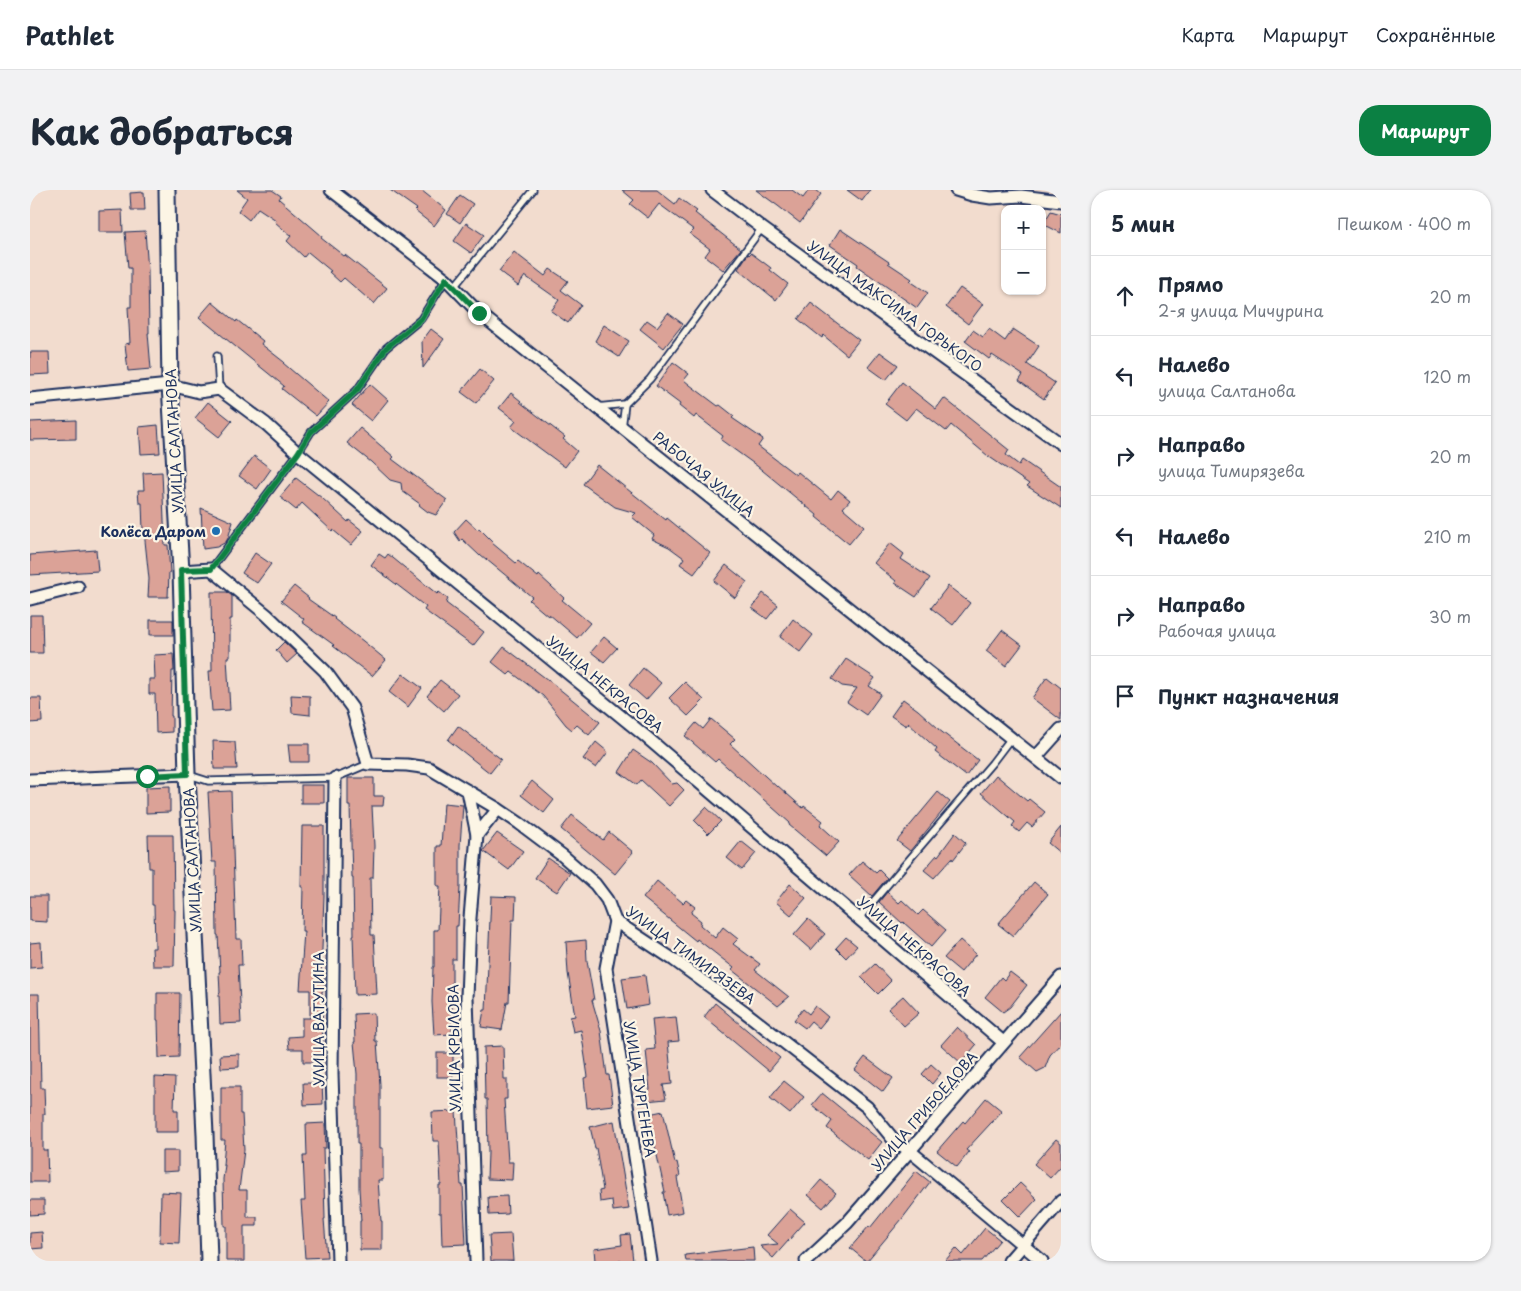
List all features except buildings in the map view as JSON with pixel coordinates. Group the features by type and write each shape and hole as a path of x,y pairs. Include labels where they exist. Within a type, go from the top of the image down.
{"main road":[{"name":"УЛИЦА САЛТАНОВА","path":"166,190 170,385 181,570 187,774 209,1261"}],"street":[{"name":"РАБОЧАЯ УЛИЦА","path":"331,190 450,283 479,313 1061,778"},
{"name":"УЛИЦА МАКСИМА ГОРЬКОГО","path":"712,190 1061,444"},
{"path":"956,190 991,198 1022,196 1061,201"},
{"path":"30,399 170,385 199,392 219,389"},
{"name":"УЛИЦА НЕКРАСОВА","path":"219,389 266,424 298,453 645,736 1003,1042"},
{"path":"181,570 211,569 267,615 325,671 352,708 368,764"},
{"path":"30,600 78,587"},
{"path":"1036,757 1061,729"},
{"name":"УЛИЦА ТИМИРЯЗЕВА","path":"368,764 407,765 429,768 498,809 563,856 595,884 607,900 615,921 674,960 745,1012 868,1107 893,1139 1024,1244 1042,1261"},
{"path":"30,780 187,774"},
{"name":"УЛИЦА ВАТУТИНА","path":"336,778 332,1074 338,1261"},
{"name":"УЛИЦА КРЫЛОВА","path":"468,791 477,835 470,918 467,998 476,1261"},
{"path":"477,835 498,809"},
{"name":"УЛИЦА ТУРГЕНЕВА","path":"615,921 606,968 651,1261"},
{"name":"УЛИЦА ГРИБОЕДОВА","path":"806,1261 847,1223 1061,977"},
{"path":"1009,1261 1061,1201"}],"lane":[{"path":"211,569 298,453 311,432 357,390 386,348 421,319 450,283 533,190"},
{"path":"622,428 626,404 650,379 762,228"},
{"path":"217,356 219,389"},
{"path":"598,407 626,404"},
{"path":"859,918 992,763 1011,738"},
{"path":"187,774 208,781 336,778 368,764"}],"place":[{"name":"Колёса Даром","path":"216,531"}],"route":[{"path":"147,776 187,774 181,570 211,569 298,453 311,432 357,390 386,348 421,319 446,279 479,313"}]}
